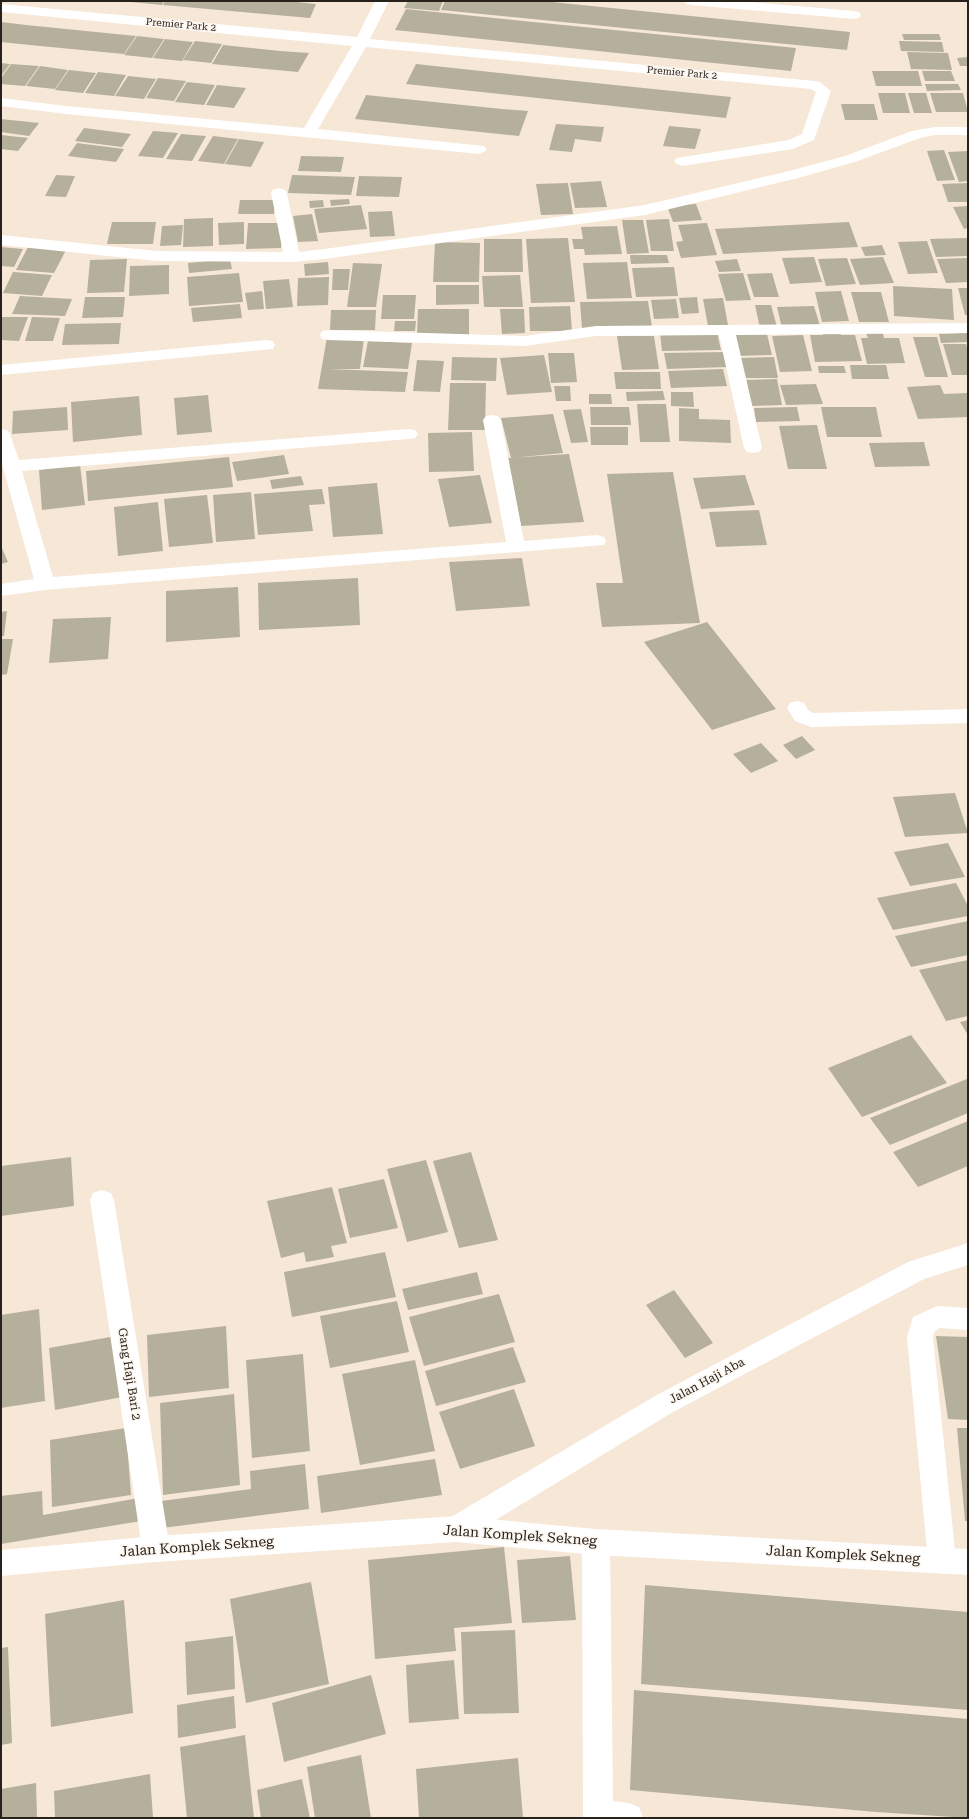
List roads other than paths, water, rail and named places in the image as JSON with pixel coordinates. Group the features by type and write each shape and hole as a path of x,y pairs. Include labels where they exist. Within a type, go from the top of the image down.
{"street":[{"path":"309,132 361,43 382,1"},
{"path":"692,1 854,15"},
{"name":"Premier Park 2","path":"1,8 815,85 824,91 809,136 793,144 682,161"},
{"path":"1,102 66,110 479,148"},
{"path":"1,240 157,256 292,257 387,246 645,210 793,175 850,159 917,134 935,131 968,130"},
{"path":"279,193 292,257"},
{"path":"328,335 524,341 596,331 968,328"},
{"path":"726,329 753,448"},
{"path":"1,370 267,345"},
{"path":"492,420 516,547"},
{"path":"1,434 12,466 45,584"},
{"path":"12,466 410,434"},
{"path":"1,590 45,584 597,541"},
{"path":"797,708 802,716 811,720 968,716"},
{"name":"Gang Haji Bari 2","path":"102,1200 156,1549"},
{"name":"Jalan Haji Aba","path":"456,1528 664,1404 917,1270 968,1254"},
{"path":"955,1561 920,1337 922,1324 937,1317 968,1319"},
{"name":"Jalan Komplek Sekneg","path":"1,1563 156,1549 456,1528 596,1542 955,1561"},
{"path":"596,1542 598,1816 628,1818"}]}
